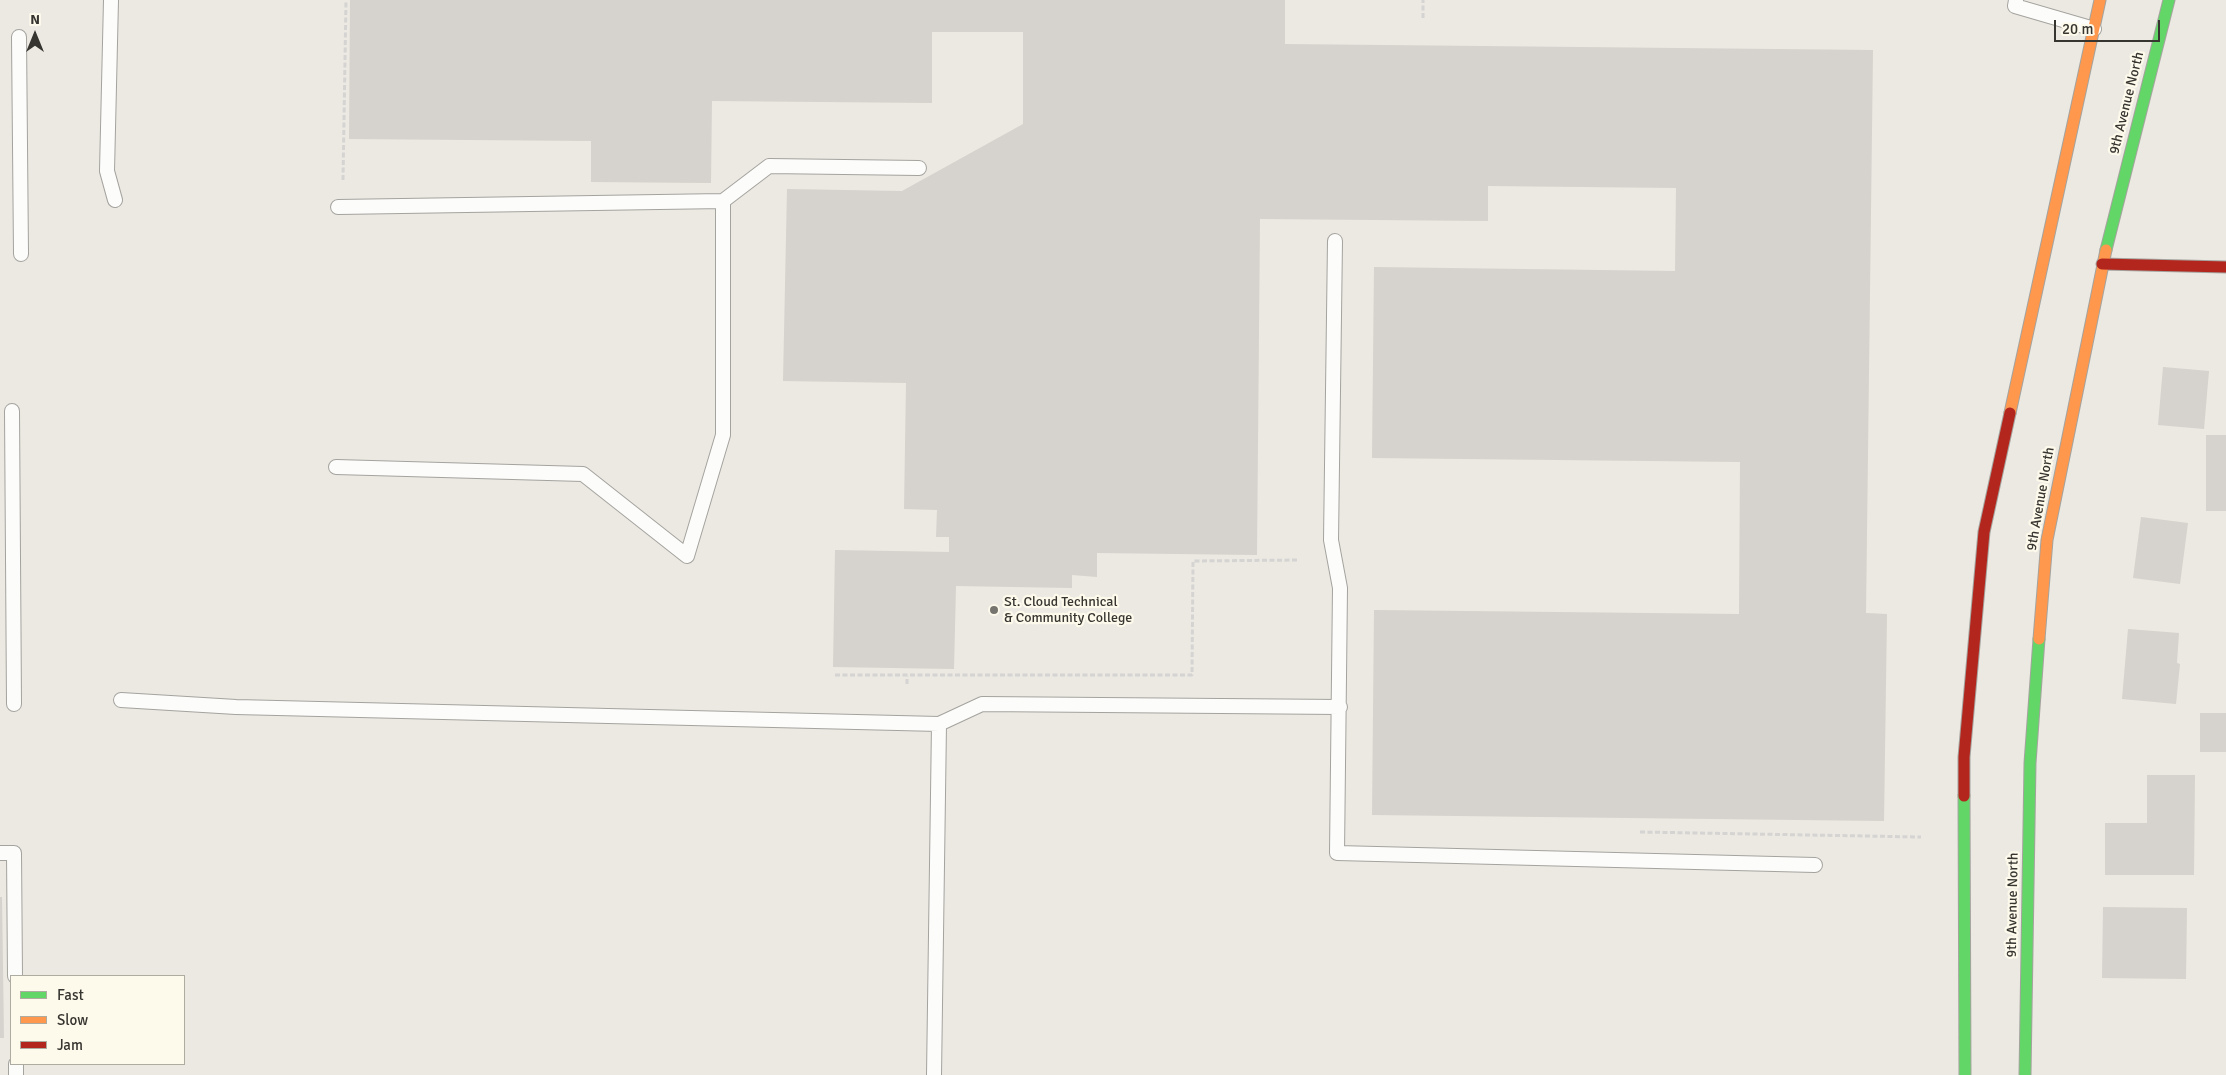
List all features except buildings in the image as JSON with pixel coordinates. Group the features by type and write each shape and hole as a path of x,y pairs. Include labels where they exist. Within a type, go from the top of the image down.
{"main road":[{"path":"1965,1075 1964,758 1984,532 2100,0"},
{"name":"9th Avenue North","path":"2025,1075 2030,763 2047,540 2102,264 2169,0"},
{"path":"2102,264 2226,267"}],"lane":[{"path":"111,0 107,171 115,200"},
{"path":"2016,0 2015,6 2094,29"},
{"path":"20,36 21,254"},
{"path":"338,208 723,201 769,166 919,168"},
{"path":"336,467 583,474 687,556 723,435 723,201"},
{"path":"1335,241 1331,540 1340,588 1337,853 1815,865"},
{"path":"12,411 6,456 14,704"},
{"path":"121,700 236,707 939,724 982,704 1340,707"},
{"path":"934,1075 939,724"},
{"path":"0,853 14,853 15,975"}],"path":[{"path":"343,180 346,0"},
{"path":"1423,18 1424,0"},
{"path":"835,675 1192,675 1193,560 1299,560"},
{"path":"907,684 908,676"},
{"path":"1633,832 1921,837"}],"traffic: fast":[{"path":"2106,250 2169,0"},
{"path":"2025,1075 2030,763 2039,639"},
{"path":"1964,796 1965,1075"}],"traffic: slow":[{"path":"2010,413 2100,0"},
{"path":"2039,639 2047,540 2106,250"}],"traffic: jam":[{"path":"2102,264 2226,267"},
{"path":"1964,796 1964,757 1984,532 2010,413"}],"place":[{"name":"St. Cloud Technical & Community College","path":"994,610"}]}
